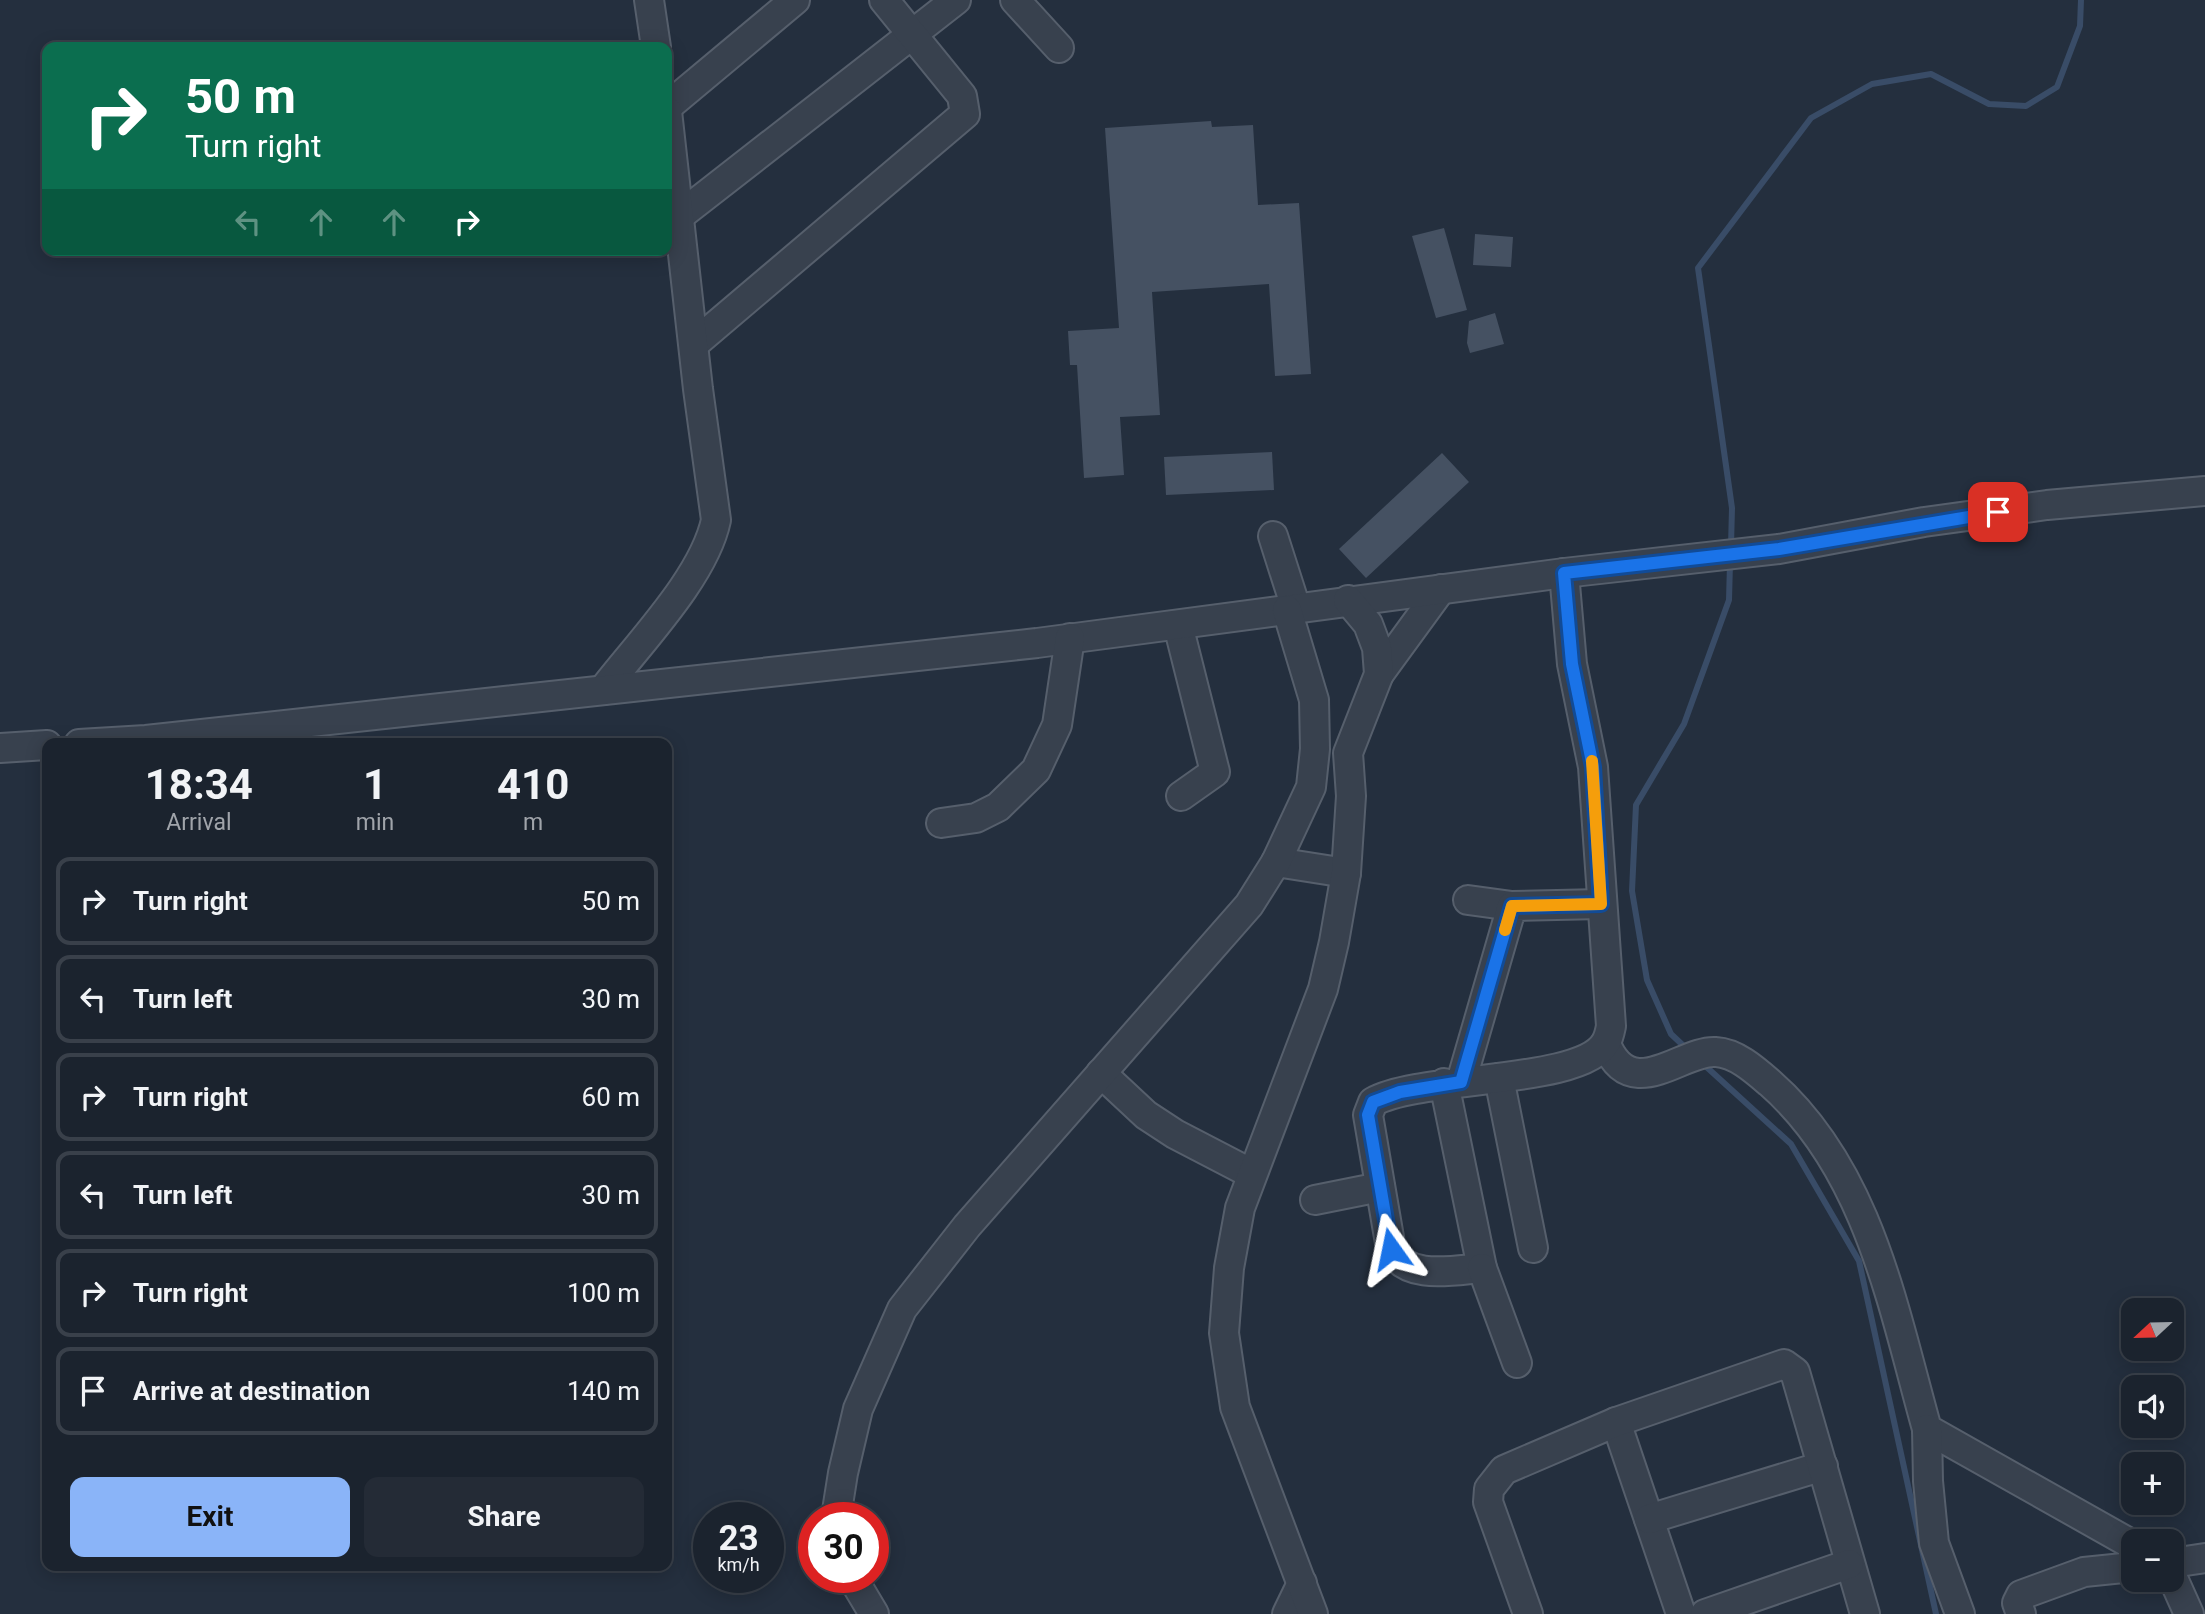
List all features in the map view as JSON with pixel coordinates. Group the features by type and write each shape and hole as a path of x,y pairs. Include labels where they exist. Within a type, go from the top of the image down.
{"street":[{"path":"649,0 655,42"},
{"path":"672,105 795,0"},
{"path":"694,344 962,119 966,106 962,96 884,0"},
{"path":"678,217 956,0"},
{"path":"1015,0 1059,48"},
{"path":"603,690 684,587 712,537 716,502 698,389 672,158"},
{"path":"164,738 1178,625 1348,600 1779,549 1938,520 2047,505 2205,491"},
{"path":"838,1502 858,1409 902,1309 967,1226 1249,905 1276,862 1311,786 1315,749 1314,700 1273,536"},
{"path":"1564,573 1572,664 1593,767 1611,1026 1606,1044 1612,1059 1628,1069 1648,1073 1712,1051 1731,1054 1767,1080 1791,1102 1820,1136 1868,1224 1927,1429 1928,1480 1934,1543 1960,1614"},
{"path":"1313,1614 1236,1407 1224,1332 1231,1256 1240,1208 1323,989 1346,873 1351,796 1348,753 1379,674 1441,589"},
{"path":"1348,600 1368,624 1377,648 1379,674"},
{"path":"1178,625 1215,772 1181,796"},
{"path":"941,823 976,818 998,807 1035,770 1057,725 1070,638"},
{"path":"0,748 42,745"},
{"path":"1315,749 1348,753"},
{"path":"1276,862 1346,873"},
{"path":"1468,900 1512,906 1601,904"},
{"path":"1512,906 1452,1082 1482,1268 1517,1363"},
{"path":"1482,1268 1433,1272 1398,1260 1387,1236 1368,1115 1373,1102 1452,1082 1551,1070 1591,1055 1606,1044"},
{"path":"1101,1073 1146,1115 1175,1134 1252,1174"},
{"path":"1499,1078 1533,1248"},
{"path":"1315,1200 1380,1187"},
{"path":"1528,1614 1488,1502 1489,1489 1504,1470 1616,1422 1779,1365 1789,1365 1795,1372 1865,1614"},
{"path":"1616,1422 1681,1614"},
{"path":"1927,1429 2121,1538"},
{"path":"1649,1519 1823,1466"},
{"path":"2184,1561 2205,1558"},
{"path":"1705,1614 1849,1564"},
{"path":"2021,1614 2017,1603 2021,1595 2084,1572 2121,1568"},
{"path":"1287,1614 1302,1583"},
{"path":"2179,1592 2189,1614"},
{"path":"862,1593 874,1614"}],"building":[{"path":"1211,121 1212,127 1253,125 1258,205 1299,203 1311,374 1275,376 1269,284 1152,292 1160,415 1120,417 1124,475 1084,478 1077,365 1070,365 1068,331 1119,328 1105,128"},
{"path":"1444,228 1467,310 1436,318 1412,236"},
{"path":"1475,234 1513,237 1511,267 1473,265"},
{"path":"1495,313 1504,344 1470,353 1467,343 1469,321"},
{"path":"1272,452 1274,490 1166,495 1164,457"},
{"path":"1442,453 1469,482 1366,578 1339,549"}],"waterway":[{"path":"1731,546 1732,508 1698,268 1811,118 1872,84 1931,74 1989,104 2026,106 2057,87 2080,26 2081,0"},
{"path":"1688,1050 1671,1034 1647,980 1632,891 1636,805 1684,724 1729,600 1730,563"},
{"path":"1701,1062 1791,1144 1859,1261 1936,1614"}],"slow traffic":[{"path":"1505,930 1512,906 1601,904 1592,761"}],"route":[{"path":"1391,1249 1369,1108 1380,1098 1400,1092 1461,1082 1512,906 1601,904 1593,767 1572,664 1564,573 1779,549 1924,522 1998,512"}]}
